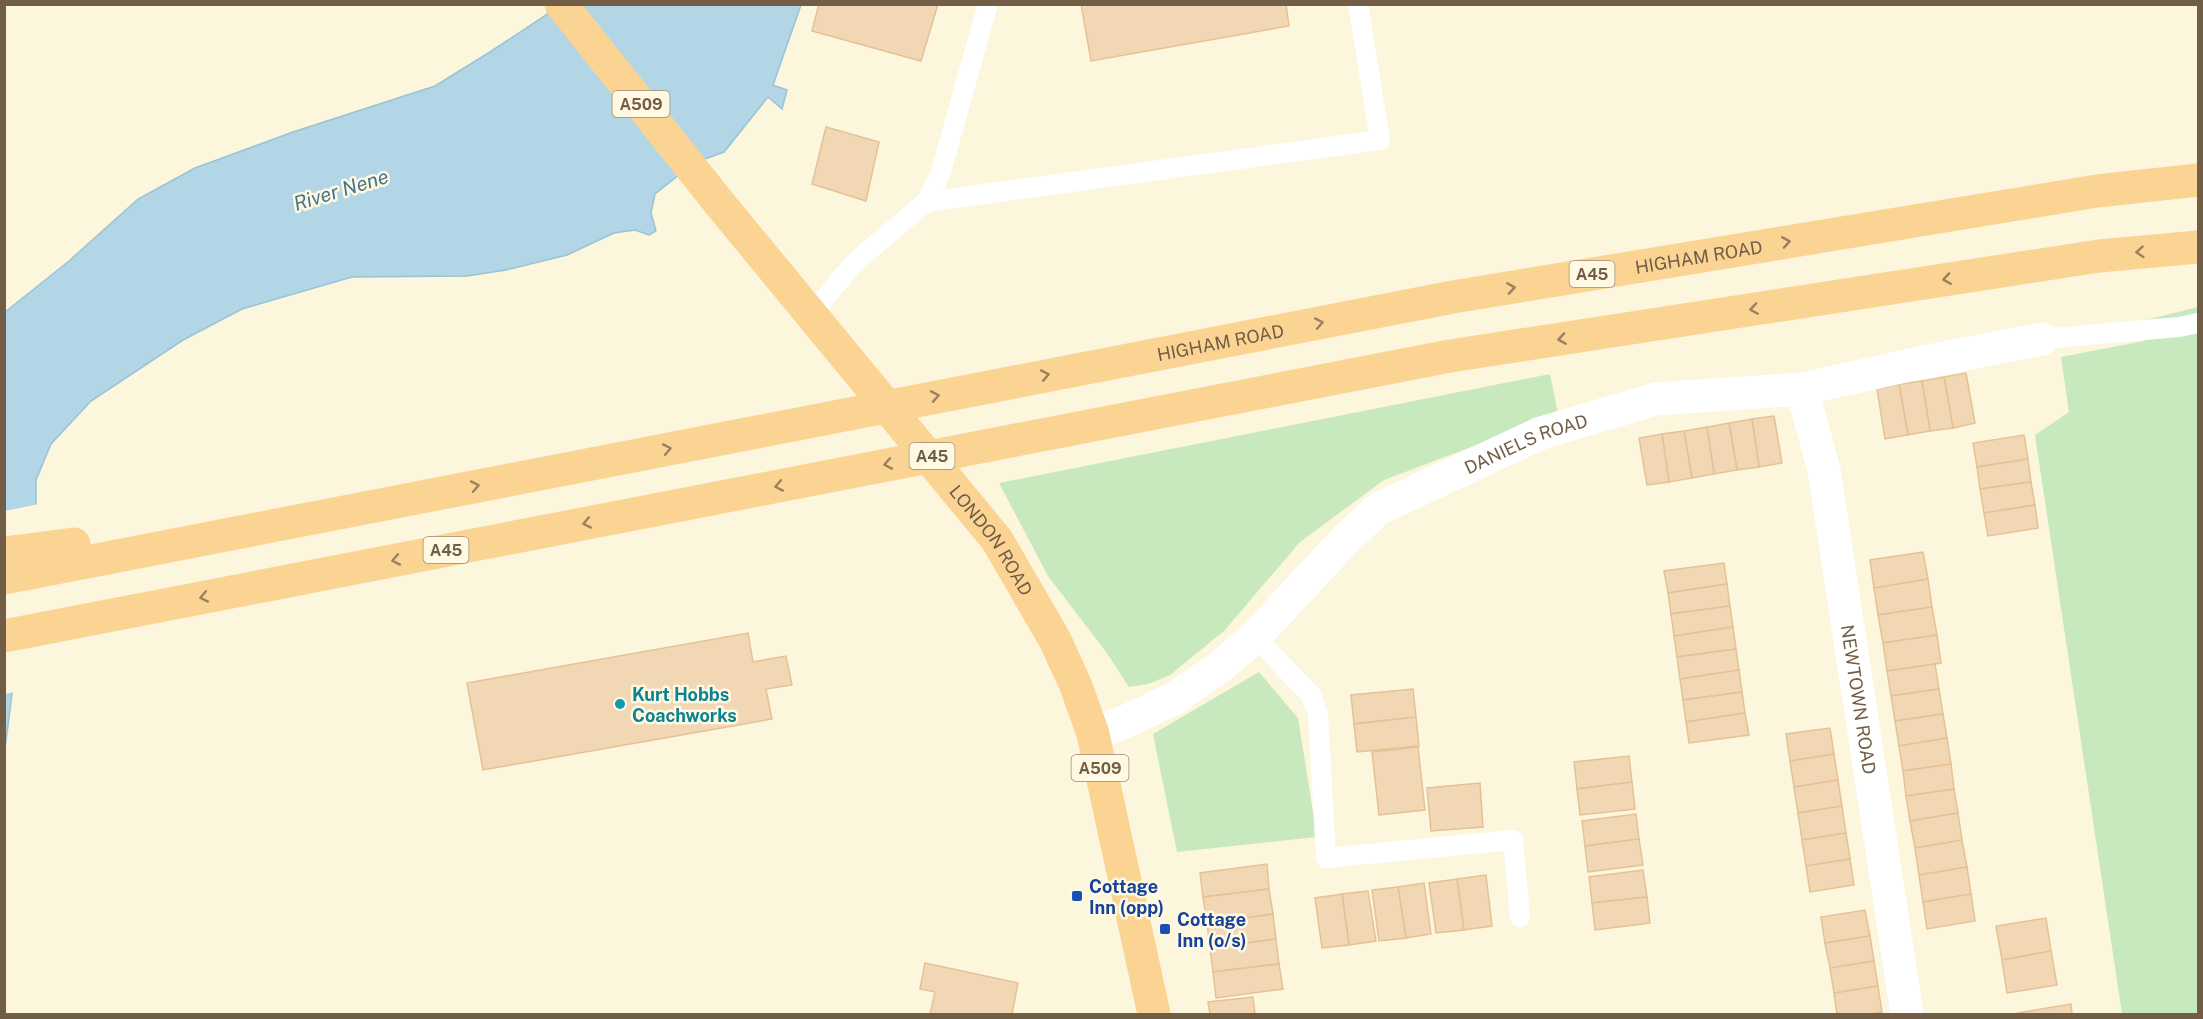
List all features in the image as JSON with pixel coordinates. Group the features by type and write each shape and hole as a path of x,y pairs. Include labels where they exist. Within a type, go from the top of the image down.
{"highway":[{"name":"LONDON ROAD","path":"561,4 720,204 997,540 1055,640 1076,686 1093,734 1154,1014"},
{"name":"HIGHAM ROAD","path":"63,556 418,496 1453,297 2097,190 2199,180"},
{"name":"A45","path":"4,636 1450,356 2099,256 2199,247"},
{"path":"4,553 63,556"},
{"name":"A45","path":"4,578 63,556"}],"street":[{"name":"DANIELS ROAD","path":"1093,734 1175,698 1200,682 1256,637 1342,543 1378,509 1541,433 1656,399 1802,388 2042,339"},
{"name":"NEWTOWN ROAD","path":"1802,388 1824,470 1907,1014"}],"lane":[{"path":"811,315 854,262 927,202 940,175 988,4"},
{"path":"927,202 1380,140 1358,4"},
{"path":"2097,190 2199,167"},
{"path":"2042,339 2179,327 2199,323"},
{"path":"1256,637 1311,695 1318,715 1326,858 1513,840 1520,917"}],"green space":[{"path":"2198,307 2198,1014 2122,1014 2035,435 2069,412 2061,357 2144,341 2138,322"},
{"path":"1550,374 1558,414 1384,480 1300,542 1225,630 1170,675 1148,684 1129,687 1106,652 1048,576 999,483"},
{"path":"1259,672 1298,718 1317,837 1177,852 1153,734"}],"water":[{"name":"River Nene","path":"561,5 801,5 773,85 787,90 782,109 768,97 724,152 694,163 655,194 651,213 656,231 649,235 635,230 614,233 567,255 506,270 467,276 352,277 242,309 183,340 91,401 51,444 36,480 36,505 5,749 5,312 69,261 138,199 195,168 293,132 435,86"}],"pier":[{"path":"39,504 14,692 5,694 5,511"}],"building":[{"path":"819,4 938,4 921,61 812,31"},
{"path":"1081,4 1286,4 1289,26 1091,61"},
{"path":"826,127 879,142 866,201 812,184"},
{"path":"1966,373 1975,423 1953,428 1944,377"},
{"path":"1944,377 1953,428 1930,431 1922,381"},
{"path":"1922,381 1930,431 1908,435 1899,384"},
{"path":"1899,384 1908,435 1885,439 1877,389"},
{"path":"1774,416 1782,463 1759,467 1752,419"},
{"path":"1752,419 1759,467 1737,470 1729,423"},
{"path":"1729,423 1737,470 1714,474 1707,427"},
{"path":"1707,427 1714,474 1692,478 1684,431"},
{"path":"1684,431 1692,478 1669,482 1662,434"},
{"path":"1662,434 1669,482 1647,485 1639,438"},
{"path":"2024,435 2028,459 1977,467 1973,443"},
{"path":"2028,459 2031,482 1980,489 1977,467"},
{"path":"2031,482 2035,505 1984,513 1980,489"},
{"path":"2035,505 2038,528 1988,536 1984,513"},
{"path":"1923,552 1928,579 1874,588 1870,560"},
{"path":"1724,563 1727,584 1668,593 1664,571"},
{"path":"1928,579 1932,607 1878,615 1874,588"},
{"path":"1727,584 1730,606 1671,614 1668,593"},
{"path":"1730,606 1733,627 1674,636 1671,614"},
{"path":"1932,607 1937,635 1883,643 1878,615"},
{"path":"1733,627 1736,649 1677,657 1674,636"},
{"name":"Kurt Hobbs Coachworks","path":"748,633 753,662 786,656 792,685 766,689 772,719 483,770 467,683"},
{"path":"1937,635 1941,663 1887,671 1883,643"},
{"path":"1736,649 1739,670 1680,679 1677,657"},
{"path":"1935,664 1939,689 1891,696 1887,671"},
{"path":"1739,670 1742,692 1683,700 1680,679"},
{"path":"1413,689 1416,717 1354,724 1351,695"},
{"path":"1939,689 1943,714 1895,721 1891,696"},
{"path":"1742,692 1745,713 1686,722 1683,700"},
{"path":"1745,713 1749,735 1689,743 1686,722"},
{"path":"1943,714 1947,738 1899,746 1895,721"},
{"path":"1416,717 1419,746 1357,752 1354,724"},
{"path":"1830,728 1834,754 1790,761 1786,734"},
{"path":"1947,738 1951,764 1903,771 1899,746"},
{"path":"1418,747 1425,810 1379,815 1372,752"},
{"path":"1834,754 1838,780 1794,787 1790,761"},
{"path":"1629,756 1632,782 1577,789 1574,762"},
{"path":"1951,764 1954,789 1906,796 1903,771"},
{"path":"1838,780 1842,806 1798,813 1794,787"},
{"path":"1632,782 1635,809 1580,815 1577,789"},
{"path":"1480,783 1483,827 1431,831 1427,788"},
{"path":"1954,789 1958,813 1910,821 1906,796"},
{"path":"1842,806 1846,833 1802,840 1798,813"},
{"path":"1958,813 1962,840 1915,848 1910,821"},
{"path":"1636,814 1639,839 1585,846 1582,821"},
{"path":"1846,833 1850,859 1806,866 1802,840"},
{"path":"1639,839 1643,865 1588,872 1585,846"},
{"path":"1962,840 1967,867 1919,875 1915,848"},
{"path":"1850,859 1854,885 1810,892 1806,866"},
{"path":"1267,864 1269,889 1203,897 1200,873"},
{"path":"1967,867 1971,894 1923,902 1919,875"},
{"path":"1643,870 1647,897 1592,903 1589,877"},
{"path":"1486,875 1492,926 1464,930 1457,879"},
{"path":"1457,879 1464,930 1436,933 1429,883"},
{"path":"1424,883 1431,934 1406,938 1398,887"},
{"path":"1398,887 1406,938 1379,941 1372,890"},
{"path":"1269,889 1273,914 1207,923 1203,897"},
{"path":"1368,891 1376,941 1349,945 1342,894"},
{"path":"1342,894 1349,945 1322,948 1315,898"},
{"path":"1971,894 1975,921 1927,929 1923,902"},
{"path":"1647,897 1650,923 1595,930 1592,903"},
{"path":"1865,910 1870,936 1825,943 1821,917"},
{"path":"1273,914 1276,939 1210,948 1207,923"},
{"path":"2046,918 2051,951 2002,960 1996,926"},
{"path":"1870,936 1874,961 1830,968 1825,943"},
{"path":"1276,939 1279,964 1213,972 1210,948"},
{"path":"2051,951 2057,985 2007,993 2002,960"},
{"path":"1874,961 1878,986 1834,993 1830,968"},
{"path":"925,963 1018,983 1012,1014 930,1014 935,992 920,989"},
{"path":"1279,964 1283,989 1216,998 1213,972"},
{"path":"1878,986 1882,1012 1837,1014 1834,993"},
{"path":"1253,997 1255,1014 1210,1014 1208,1002"},
{"path":"2071,1004 2072,1014 2012,1014"}],"place":[{"name":"Kurt Hobbs Coachworks","path":"620,704"},
{"name":"Cottage Inn (opp)","path":"1077,896"},
{"name":"Cottage Inn (o/s)","path":"1165,929"}]}
